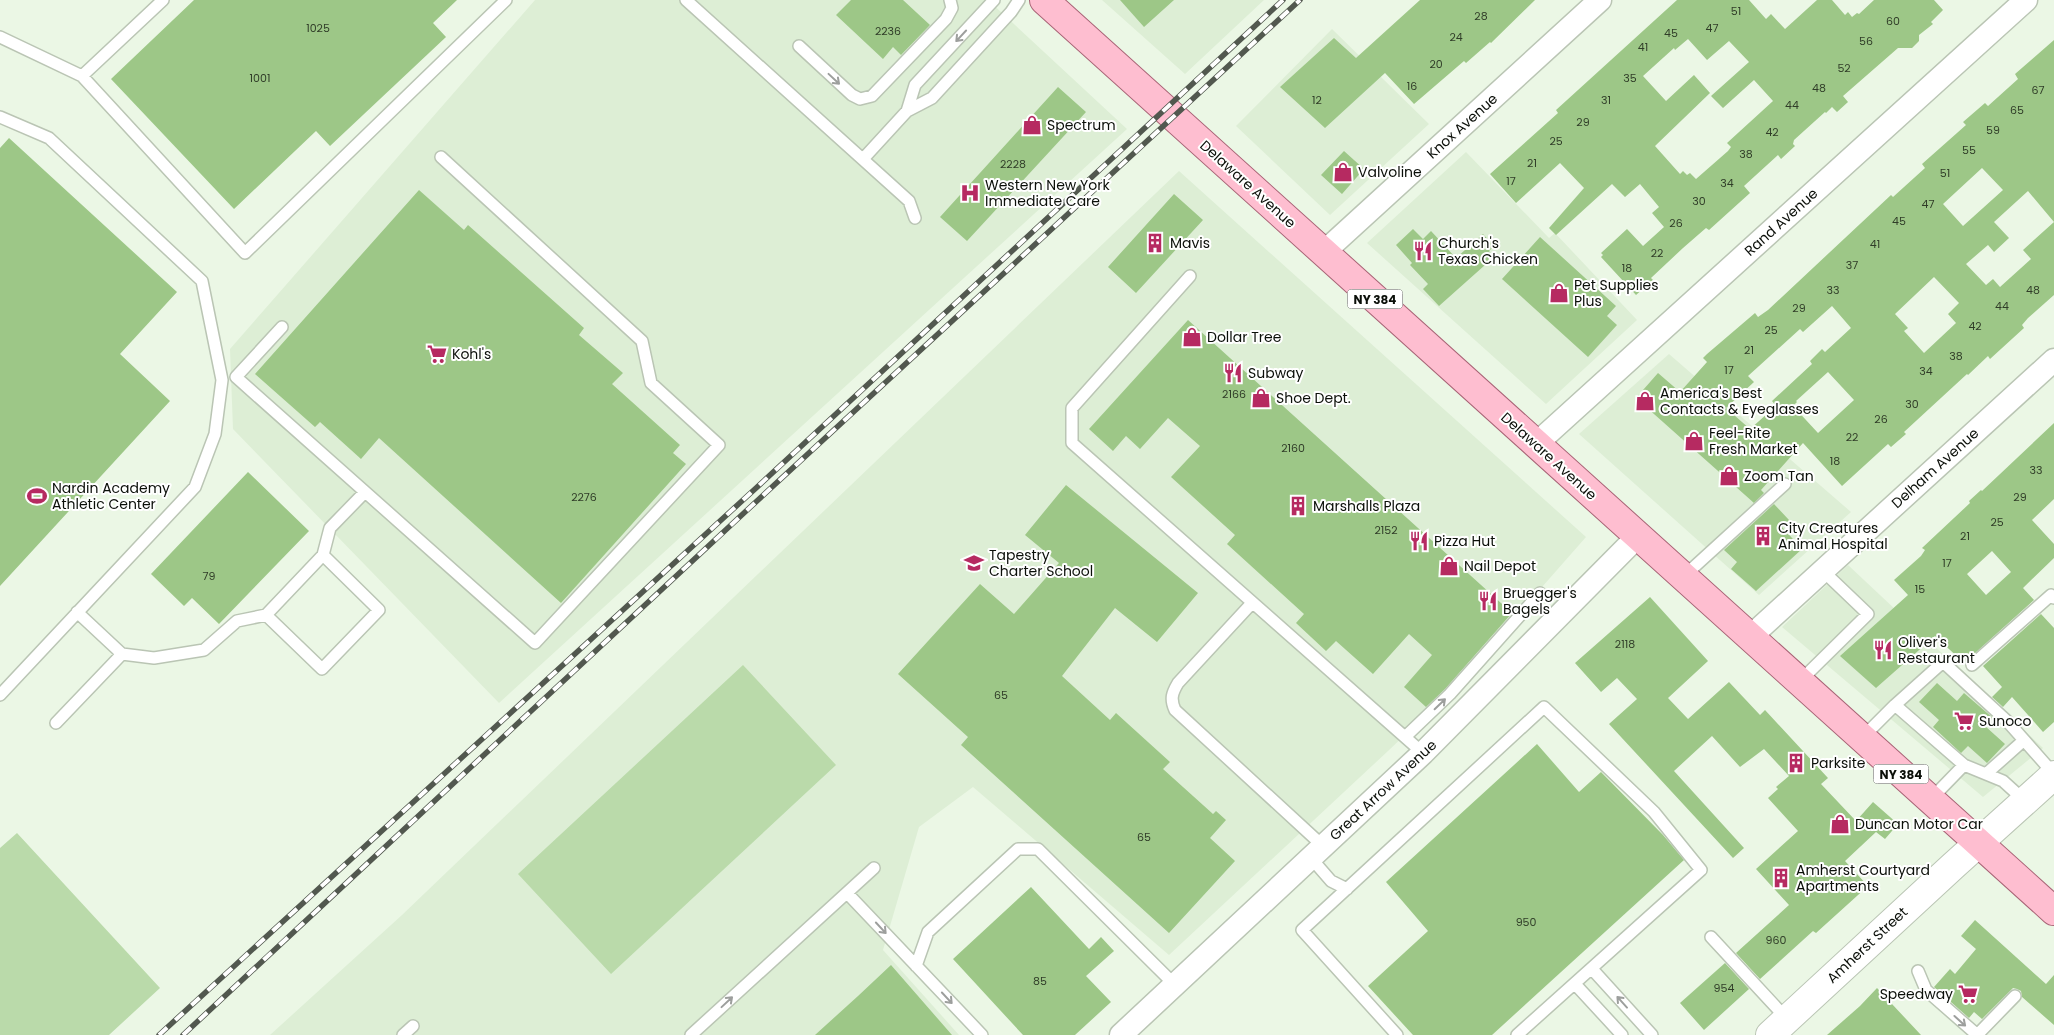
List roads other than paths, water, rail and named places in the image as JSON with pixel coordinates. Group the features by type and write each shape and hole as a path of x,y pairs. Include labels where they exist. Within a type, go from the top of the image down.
{"main road":[{"name":"Delaware Avenue","path":"1044,0 2054,911"}],"street":[{"name":"Knox Avenue","path":"1324,252 1600,0"},
{"name":"Rand Avenue","path":"1536,444 2026,0"},
{"name":"Delham Avenue","path":"1750,638 1822,570 2054,360"},
{"name":"Great Arrow Avenue","path":"1121,1035 1423,753 1638,536"},
{"name":"Amherst Street","path":"1778,1027 2054,774"}],"lane":[{"path":"82,76 163,0"},
{"path":"0,37 82,76 245,252 506,0"},
{"path":"686,0 909,201 915,218"},
{"path":"799,46 852,95 860,99 867,98 878,92 946,19 952,8 950,0"},
{"path":"907,111 915,85 994,0"},
{"path":"863,159 907,111 932,98 1011,12 1019,0"},
{"path":"0,117 49,138 202,281 222,380 215,434 195,487 0,695"},
{"path":"236,377 534,643 719,445 651,383 642,341 441,157"},
{"path":"1190,276 1072,408 1072,442 1423,753"},
{"path":"222,380 236,377 282,327"},
{"path":"1683,577 1785,484"},
{"path":"77,612 122,654 154,658 204,650 237,621 266,615 323,556 330,528 365,492"},
{"path":"266,615 322,669 354,636 379,610 323,556"},
{"path":"1799,682 1868,614 1822,570"},
{"path":"1405,738 1450,694 1540,593"},
{"path":"1972,665 2051,596 2054,598"},
{"path":"1252,603 1178,683 1172,692 1171,703 1175,710 1317,852 1331,881 1347,890"},
{"path":"56,723 122,654"},
{"path":"1862,739 1894,704 1943,662 2008,722 2054,774"},
{"path":"1894,704 1964,765 2003,781 2025,801"},
{"path":"1397,1035 1302,930 1544,707 1654,812 1701,870 1517,1035"},
{"path":"1987,773 2024,741"},
{"path":"1930,800 1964,765"},
{"path":"916,966 928,932 1018,849 1038,849 1175,985"},
{"path":"691,1035 874,868"},
{"path":"847,893 977,1033"},
{"path":"1711,936 1778,1027"},
{"path":"1592,969 1652,1035"},
{"path":"1918,971 1926,990 1975,1033 1980,1032 2015,996"},
{"path":"1575,984 1622,1035"},
{"path":"403,1035 413,1026"}],"railway":[{"path":"159,1035 755,489 1283,0"},
{"path":"183,1035 745,512 1300,0"}],"place":[{"name":"Spectrum","path":"1032,125"},
{"name":"Valvoline","path":"1343,172"},
{"name":"Western New York Immediate Care","path":"970,193"},
{"name":"Mavis","path":"1155,243"},
{"name":"Church's Texas Chicken","path":"1423,251"},
{"name":"Pet Supplies Plus","path":"1559,293"},
{"name":"Dollar Tree","path":"1192,337"},
{"name":"Kohl's","path":"437,354"},
{"name":"Subway","path":"1233,373"},
{"name":"Shoe Dept.","path":"1261,398"},
{"name":"America's Best Contacts & Eyeglasses","path":"1645,401"},
{"name":"Feel-Rite Fresh Market","path":"1694,441"},
{"name":"Zoom Tan","path":"1729,476"},
{"name":"Nardin Academy Athletic Center","path":"37,496"},
{"name":"Marshalls Plaza","path":"1298,506"},
{"name":"City Creatures Animal Hospital","path":"1763,536"},
{"name":"Pizza Hut","path":"1419,541"},
{"name":"Tapestry Charter School","path":"974,563"},
{"name":"Nail Depot","path":"1449,566"},
{"name":"Bruegger's Bagels","path":"1488,601"},
{"name":"Oliver's Restaurant","path":"1883,650"},
{"name":"Sunoco","path":"1964,721"},
{"name":"Parksite","path":"1796,763"},
{"name":"Duncan Motor Car","path":"1840,824"},
{"name":"Amherst Courtyard Apartments","path":"1781,878"},
{"name":"Speedway","path":"1968,994"}]}
